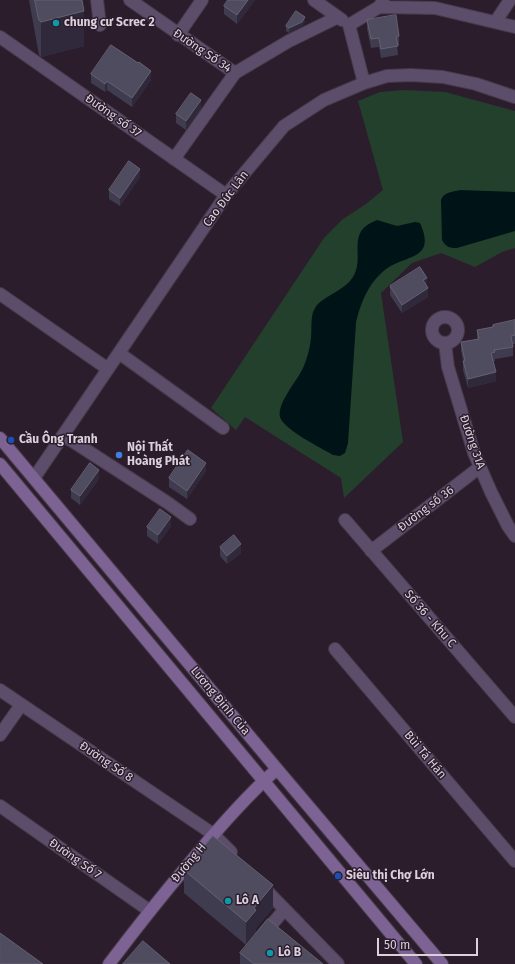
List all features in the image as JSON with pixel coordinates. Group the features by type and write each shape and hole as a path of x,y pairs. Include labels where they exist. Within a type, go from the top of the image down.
{"main road":[{"name":"Lương Định Của","path":"0,438 442,964"},
{"name":"Lương Định Của","path":"0,464 416,964"},
{"name":"Đường H","path":"109,964 213,834 263,781 277,769"}],"street":[{"path":"97,0 100,25"},
{"name":"Đường Số 34","path":"130,0 235,74"},
{"path":"178,35 202,0"},
{"path":"314,0 350,25 364,83"},
{"path":"496,21 510,0"},
{"path":"350,25 381,4 435,8 496,21 515,27"},
{"path":"174,159 235,74 289,41 338,16"},
{"name":"Đường số 37","path":"0,37 226,195"},
{"name":"Cao Đức Lân","path":"34,478 226,195 284,126 324,100 364,83 387,76 411,75 442,77 476,84 515,97"},
{"path":"0,294 108,369"},
{"name":"Đường 31A","path":"445,343 448,367 474,453 491,492 508,526 515,536"},
{"path":"119,353 223,428"},
{"path":"63,435 168,503 190,519"},
{"name":"Đường số 36","path":"371,551 480,467"},
{"name":"Số 36 - Khu C","path":"345,520 514,713"},
{"name":"Bùi Tá Hán","path":"335,649 515,861"},
{"name":"Đường Số 8","path":"0,690 213,834 240,863"},
{"path":"0,735 21,705"},
{"name":"Đường Số 7","path":"0,806 150,911"},
{"path":"251,875 338,964"},
{"path":"258,942 284,910"}],"green space":[{"path":"404,90 445,92 515,111 515,248 502,252 475,267 441,253 412,263 381,293 403,442 344,498 341,478 245,417 236,430 211,408 324,238 343,219 366,204 383,190 358,101 380,92"}],"shaded area":[{"path":"460,190 515,192 515,231 457,248 446,246 442,240 441,200 444,195"},
{"path":"377,220 397,226 415,222 420,223 425,244 422,250 416,255 393,265 379,275 366,294 356,323 348,443 345,453 340,456 333,455 303,438 288,427 280,417 281,405 306,361 310,346 313,311 318,304 350,281 357,267 358,244 361,231 367,225"}],"building":[{"path":"35,0 82,0 84,11 41,22 39,20"},
{"path":"228,0 248,0 237,15 224,6"},
{"path":"296,11 305,17 302,22 289,28 286,26"},
{"path":"396,15 399,36 396,37 398,46 381,49 379,38 371,39 367,20"},
{"path":"111,45 151,71 132,98 107,81 105,84 91,74"},
{"path":"191,93 201,100 186,121 176,114"},
{"path":"129,161 140,169 120,198 109,190"},
{"path":"420,267 427,278 423,280 428,288 402,305 390,286"},
{"path":"515,320 515,335 511,336 513,347 494,350 495,352 491,353 496,372 468,379 463,361 465,361 461,342 479,339 477,330"},
{"path":"188,450 206,463 187,491 169,478"},
{"path":"90,463 99,470 80,496 71,490"},
{"path":"160,509 171,517 158,535 147,527"},
{"path":"234,535 241,544 227,556 220,547"},
{"path":"213,836 273,885 254,908 256,910 246,922 184,870"},
{"path":"268,919 323,964 254,964 240,953"},
{"path":"0,933 43,964 0,964"},
{"path":"143,941 170,964 123,964"}],"place":[{"name":"chung cư Screc 2","path":"56,23"},
{"name":"Cầu Ông Tranh","path":"11,440"},
{"name":"Nội Thất Hoàng Phát","path":"119,455"},
{"name":"Siêu thị Chợ Lớn","path":"338,876"},
{"name":"Lô A","path":"228,901"},
{"name":"Lô B","path":"270,953"}]}
